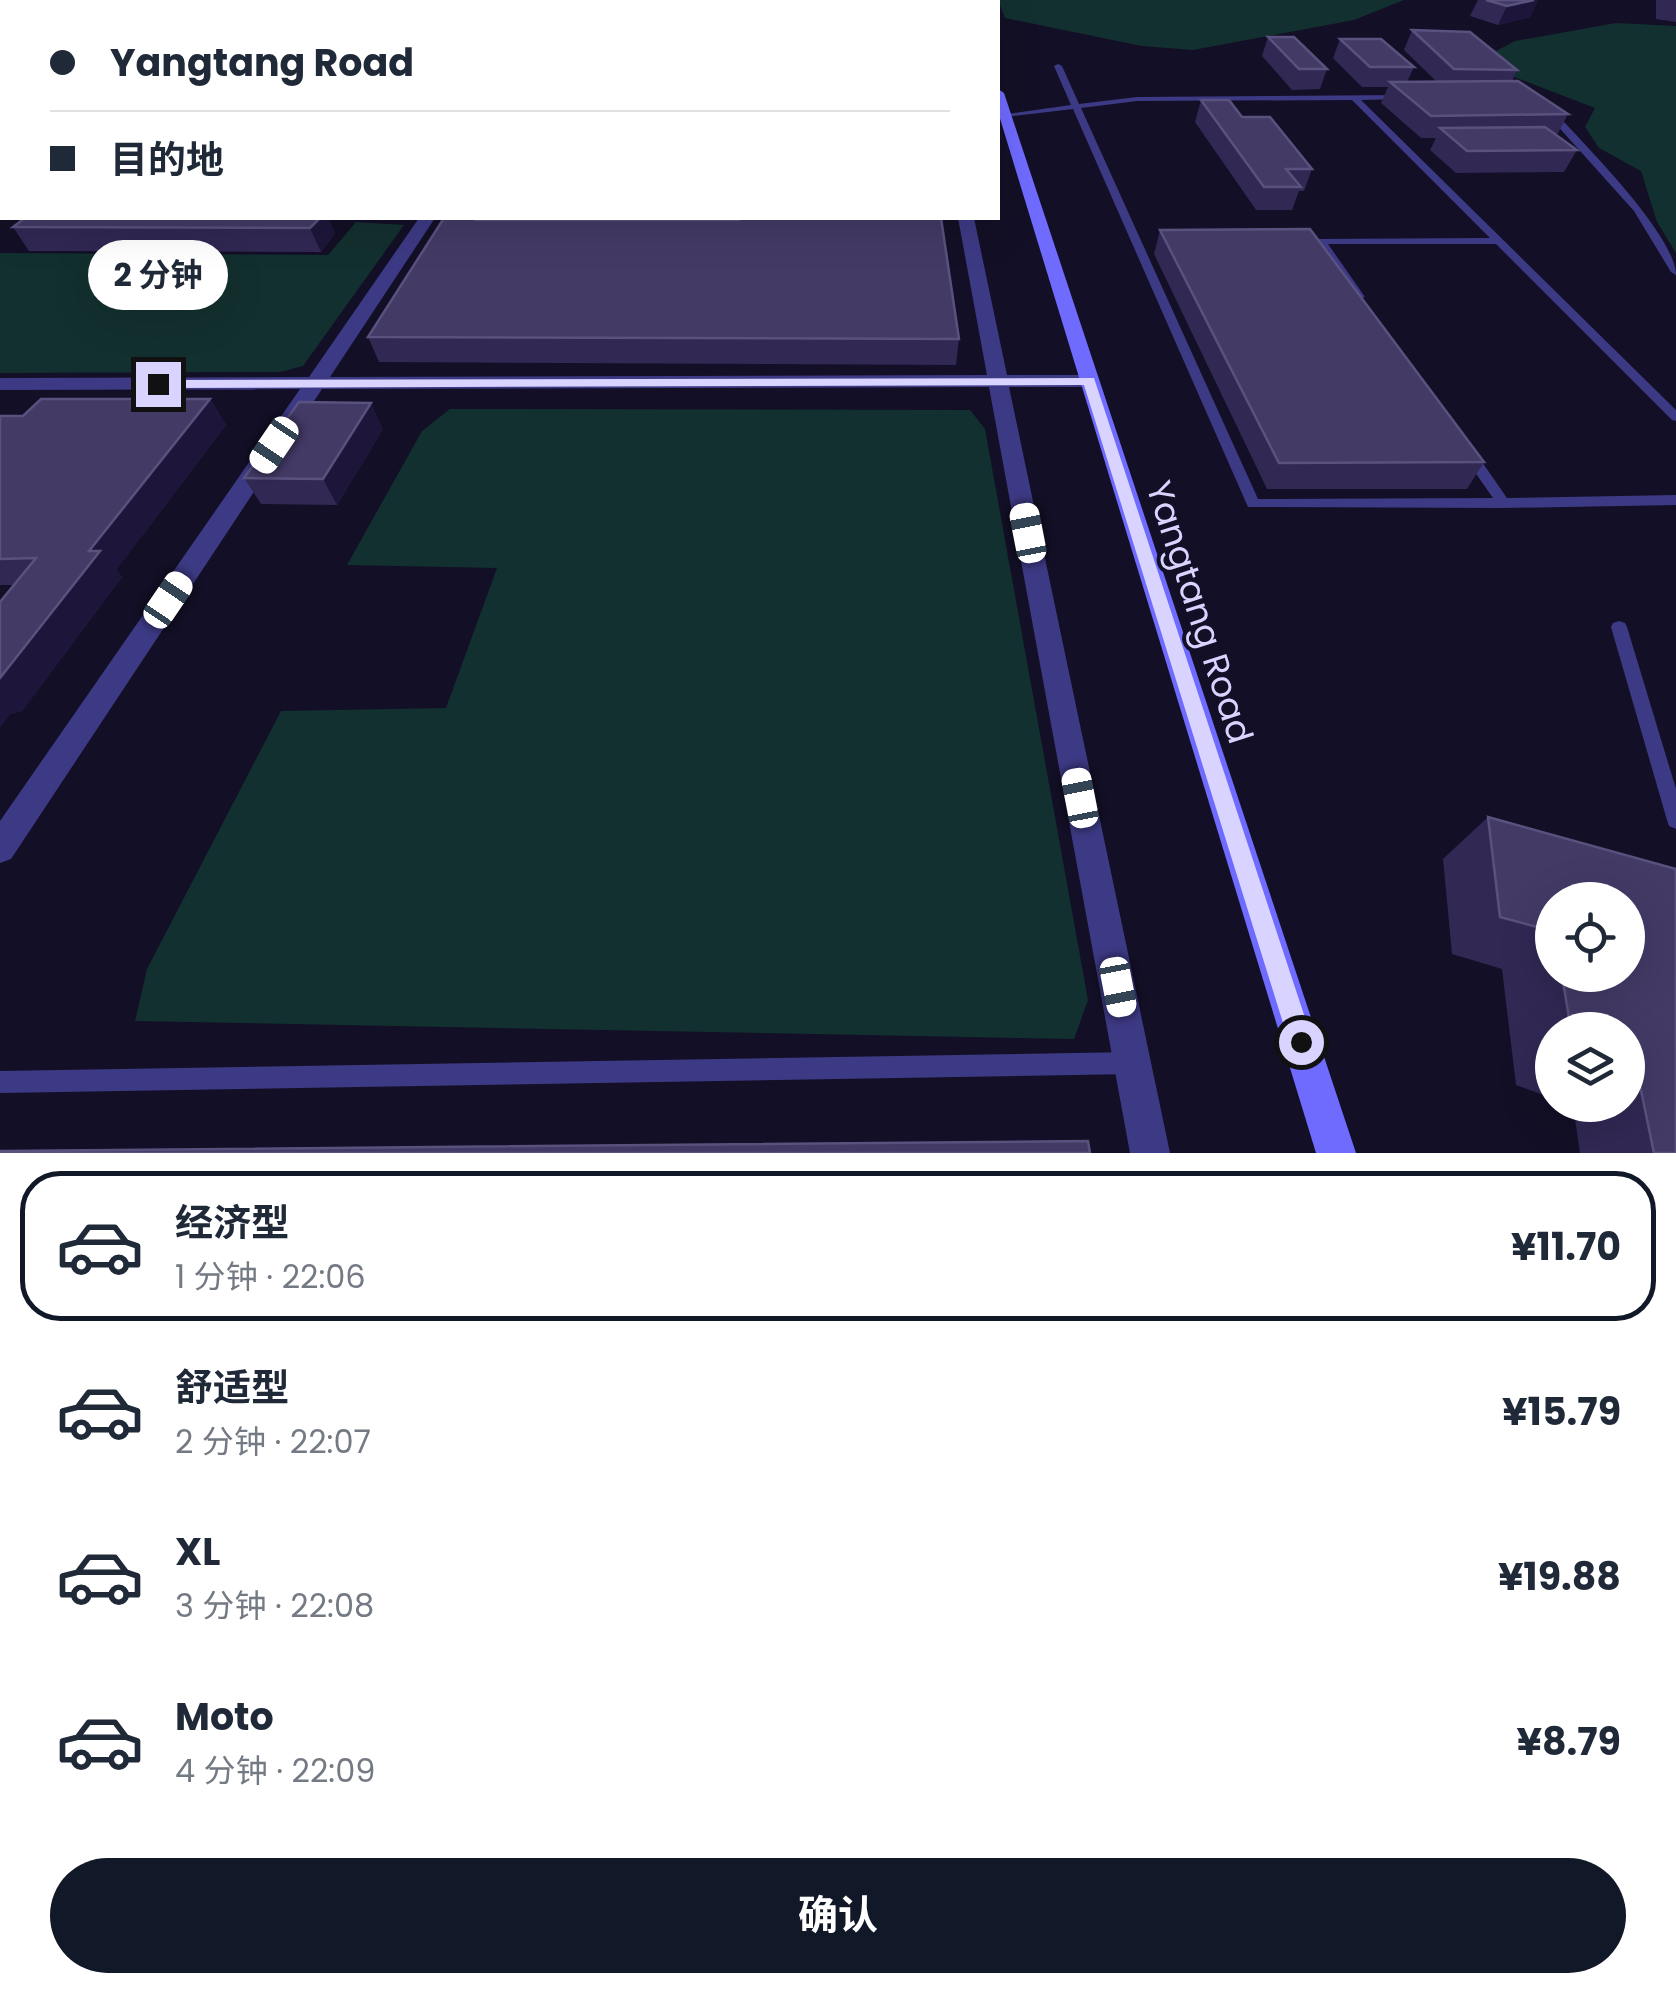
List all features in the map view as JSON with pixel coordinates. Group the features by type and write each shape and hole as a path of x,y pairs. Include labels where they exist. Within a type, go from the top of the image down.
{"main road":[{"name":"Yangtang Road","path":"1001,104 1336,1153"}],"street":[{"path":"0,848 427,220"},
{"path":"966,220 1150,1153"},
{"path":"0,384 1090,381"}],"lane":[{"path":"1058,66 1254,504 1676,500"},
{"path":"1001,104 1076,108 1137,99 1413,97"},
{"path":"1354,98 1676,417"},
{"path":"1544,106 1638,210 1676,272"},
{"path":"1135,240 1154,240"},
{"path":"1303,241 1499,241"},
{"path":"1322,241 1367,307"},
{"path":"1457,437 1502,502"},
{"path":"1619,627 1676,820"},
{"path":"0,1082 1132,1062"}],"green space":[{"path":"1000,0 1404,0 1354,20 1193,50 1142,46 1005,18"},
{"path":"1616,23 1676,26 1676,253 1657,222 1641,171 1599,148 1585,127 1595,108 1501,72 1496,51 1515,41"},
{"path":"356,222 404,225 303,366 280,372 0,373 0,253 328,255"},
{"path":"450,409 970,410 985,429 1088,1000 1074,1039 135,1021 147,969 281,711 446,708 497,568 347,565 422,431"}],"building":[{"path":"1486,0 1534,0 1507,6"},
{"path":"1412,30 1470,32 1517,70 1454,69"},
{"path":"1268,37 1294,37 1327,69 1299,69"},
{"path":"1340,39 1381,39 1414,67 1370,67"},
{"path":"1518,81 1568,114 1431,116 1390,82"},
{"path":"1201,100 1229,100 1242,117 1270,117 1312,169 1286,169 1301,187 1264,187"},
{"path":"1545,127 1577,150 1467,151 1440,128"},
{"path":"22,220 318,220 310,228 13,227"},
{"path":"443,220 941,220 959,339 368,337"},
{"path":"1310,229 1484,462 1279,463 1160,230"},
{"path":"41,399 210,399 89,551 100,551 0,678 0,602 36,558 0,559 0,416 23,416"},
{"path":"299,402 371,403 323,479 244,478"},
{"path":"1488,817 1676,869 1676,1153 1654,1153 1645,1110 1645,1012 1568,1012 1565,992 1645,992 1645,882 1535,882 1535,926 1500,917"},
{"path":"1088,1141 1090,1153 0,1153 0,1151"}],"route":[{"path":"158,384 1090,381 1301,1042"}]}
